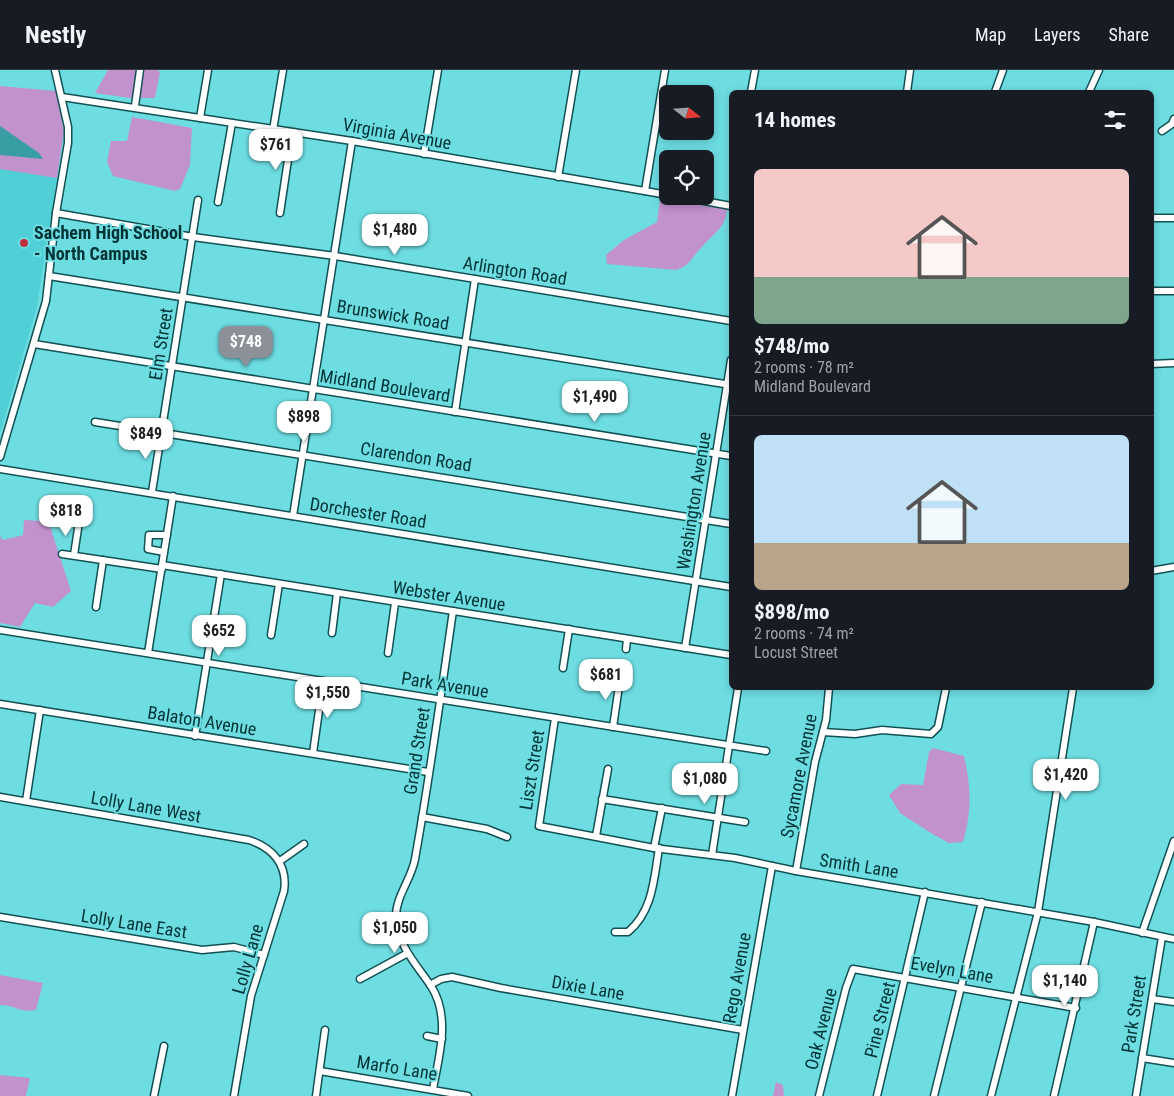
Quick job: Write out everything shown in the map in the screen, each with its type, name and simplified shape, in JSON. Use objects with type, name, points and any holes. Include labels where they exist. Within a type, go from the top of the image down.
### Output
[{"type":"street","points":[[0,457],[46,301],[56,213],[68,143],[68,127],[55,70]]},
{"type":"street","points":[[134,106],[140,70]]},
{"type":"street","points":[[200,118],[208,70]]},
{"type":"street","points":[[273,130],[283,70]]},
{"type":"street","points":[[424,154],[438,70]]},
{"type":"street","points":[[558,177],[576,70]]},
{"type":"street","points":[[645,191],[664,70]]},
{"type":"street","points":[[751,90],[755,70]]},
{"type":"street","points":[[907,90],[910,70]]},
{"type":"street","points":[[996,90],[1003,70]]},
{"type":"street","points":[[1090,90],[1099,70]]},
{"type":"street","name":"Virginia Avenue","points":[[62,97],[134,106],[273,130],[352,141],[659,193]]},
{"type":"street","points":[[1162,131],[1172,124],[1174,119]]},
{"type":"street","points":[[218,202],[232,123]]},
{"type":"street","points":[[280,213],[292,133]]},
{"type":"street","points":[[293,516],[352,141]]},
{"type":"street","name":"Elm Street","points":[[152,492],[198,200]]},
{"type":"street","points":[[714,203],[729,206]]},
{"type":"street","name":"Arlington Road","points":[[56,213],[193,237],[335,256],[729,321]]},
{"type":"street","points":[[1154,218],[1174,218]]},
{"type":"street","name":"Brunswick Road","points":[[49,276],[324,318],[729,384]]},
{"type":"street","points":[[455,412],[475,280]]},
{"type":"street","points":[[1154,292],[1174,291]]},
{"type":"street","name":"Midland Boulevard","points":[[34,344],[729,456]]},
{"type":"street","points":[[1154,364],[1174,363]]},
{"type":"street","name":"Washington Avenue","points":[[685,648],[729,384]]},
{"type":"street","name":"Clarendon Road","points":[[95,422],[729,524]]},
{"type":"street","name":"Dorchester Road","points":[[0,469],[729,586]]},
{"type":"street","points":[[148,653],[173,496]]},
{"type":"street","points":[[74,556],[79,522]]},
{"type":"street","points":[[164,552],[148,549],[147,541],[149,535],[167,536]]},
{"type":"street","name":"Webster Avenue","points":[[62,554],[221,574],[729,655]]},
{"type":"street","points":[[96,607],[103,560]]},
{"type":"street","points":[[1154,570],[1174,567]]},
{"type":"street","points":[[195,736],[221,574]]},
{"type":"street","points":[[271,635],[279,584]]},
{"type":"street","points":[[332,633],[337,593]]},
{"type":"street","points":[[388,653],[395,603]]},
{"type":"street","name":"Grand Street","points":[[422,817],[453,611]]},
{"type":"street","points":[[563,668],[569,629]]},
{"type":"street","name":"Park Avenue","points":[[0,630],[766,751]]},
{"type":"street","points":[[626,649],[627,639]]},
{"type":"street","points":[[613,727],[620,679]]},
{"type":"street","points":[[313,753],[323,682]]},
{"type":"street","points":[[712,855],[738,690]]},
{"type":"street","name":"Sycamore Avenue","points":[[796,871],[801,833],[823,732],[829,690]]},
{"type":"street","points":[[823,732],[855,734],[882,730],[928,735],[936,731],[946,690]]},
{"type":"street","points":[[991,1096],[1038,912],[1073,690]]},
{"type":"street","name":"Balaton Avenue","points":[[0,704],[428,772]]},
{"type":"street","points":[[26,801],[40,710]]},
{"type":"street","name":"Liszt Street","points":[[539,826],[555,718]]},
{"type":"street","points":[[596,836],[608,768]]},
{"type":"street","name":"Lolly Lane West","points":[[0,797],[249,840],[266,846],[280,861]]},
{"type":"street","points":[[602,800],[745,822]]},
{"type":"street","points":[[615,932],[628,932],[644,914],[652,893],[662,808]]},
{"type":"street","points":[[433,1089],[442,1039],[441,1016],[430,986],[406,954],[396,913],[414,866],[422,817],[487,829],[507,837]]},
{"type":"street","name":"Smith Lane","points":[[539,826],[656,848],[712,855],[982,902],[1094,922],[1174,939]]},
{"type":"street","points":[[1142,933],[1174,841]]},
{"type":"street","points":[[280,861],[304,844]]},
{"type":"street","name":"Lolly Lane","points":[[234,1096],[251,996],[284,891],[285,879],[280,861]]},
{"type":"street","name":"Rego Avenue","points":[[732,1096],[772,866]]},
{"type":"street","name":"Pine Street","points":[[877,1096],[925,892]]},
{"type":"street","points":[[934,1096],[982,902]]},
{"type":"street","name":"Lolly Lane East","points":[[0,917],[202,950],[234,948],[264,955]]},
{"type":"street","points":[[1054,1096],[1076,1008],[1094,922]]},
{"type":"street","name":"Park Street","points":[[1136,1096],[1162,937]]},
{"type":"street","points":[[360,979],[406,954]]},
{"type":"street","name":"Evelyn Lane","points":[[853,969],[961,986],[1076,1008]]},
{"type":"street","name":"Oak Avenue","points":[[819,1096],[846,988],[853,969]]},
{"type":"street","name":"Dixie Lane","points":[[430,986],[441,979],[456,977],[501,988],[743,1030]]},
{"type":"street","points":[[1152,999],[1174,1002]]},
{"type":"street","points":[[316,1096],[325,1030]]},
{"type":"street","points":[[427,1036],[442,1039]]},
{"type":"street","points":[[154,1096],[164,1046]]},
{"type":"street","points":[[1142,1058],[1174,1063]]},
{"type":"street","name":"Marfo Lane","points":[[320,1071],[468,1096]]},
{"type":"shaded area","points":[[108,70],[157,70],[160,72],[155,98],[130,98],[95,93]]},
{"type":"shaded area","points":[[0,86],[56,91],[64,132],[57,178],[0,169]]},
{"type":"shaded area","points":[[132,117],[192,128],[190,165],[180,189],[175,191],[113,176],[107,162],[111,141],[127,141]]},
{"type":"shaded area","points":[[0,126],[39,153],[43,159],[0,155]]},
{"type":"shaded area","name":"Sachem High School - North Campus","points":[[0,168],[57,178],[37,307],[0,433]]},
{"type":"shaded area","points":[[659,205],[700,205],[727,209],[722,226],[688,264],[681,268],[676,270],[607,264],[606,255],[624,240],[657,222]]},
{"type":"shaded area","points":[[24,520],[49,523],[71,591],[53,607],[35,603],[20,627],[0,623],[0,536],[3,540],[23,535]]},
{"type":"shaded area","points":[[933,748],[964,756],[968,778],[969,810],[963,842],[949,843],[934,835],[900,813],[889,795],[901,784],[923,785],[929,752]]},
{"type":"shaded area","points":[[0,975],[43,983],[36,1010],[21,1010],[0,1005]]},
{"type":"shaded area","points":[[0,1075],[30,1078],[26,1096],[0,1096]]},
{"type":"shaded area","points":[[776,1082],[783,1085],[784,1096],[773,1096]]},
{"type":"place","name":"Sachem High School - North Campus","points":[[24,243]]}]
